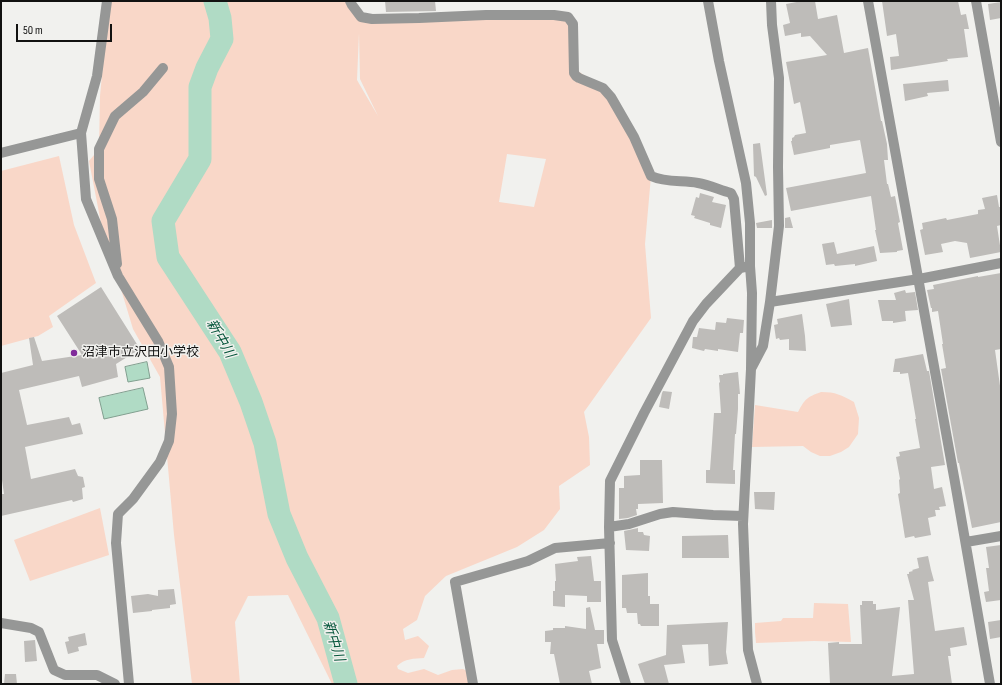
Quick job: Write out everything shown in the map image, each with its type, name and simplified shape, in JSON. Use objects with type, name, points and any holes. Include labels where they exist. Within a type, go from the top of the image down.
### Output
[{"type":"street","points":[[106,1],[97,76],[81,133],[86,199],[118,276],[158,341],[169,367],[172,414],[168,441],[160,462],[133,499],[118,514],[116,543],[129,684]]},
{"type":"street","points":[[350,1],[361,17],[372,19],[486,15],[568,16],[574,24],[574,73],[576,76],[603,88],[611,97],[634,137],[652,176],[657,179],[698,183],[731,193],[734,199],[745,267],[752,293],[751,369],[743,524],[748,650],[757,684]]},
{"type":"street","points":[[626,684],[612,640],[610,481],[693,321],[706,304],[745,267],[750,223],[746,183],[719,61],[708,1]]},
{"type":"street","points":[[751,369],[763,346],[779,226],[779,78],[772,25],[771,1]]},
{"type":"street","points":[[868,1],[966,542],[990,684]]},
{"type":"street","points":[[976,1],[1001,142]]},
{"type":"street","points":[[118,276],[112,219],[99,179],[100,149],[115,116],[142,92],[163,68]]},
{"type":"street","points":[[1,153],[81,133]]},
{"type":"street","points":[[770,302],[919,279],[1001,263]]},
{"type":"street","points":[[610,527],[629,524],[660,514],[673,512],[743,516]]},
{"type":"street","points":[[966,542],[1001,536]]},
{"type":"street","points":[[473,684],[455,582],[528,561],[555,548],[610,543]]},
{"type":"street","points":[[1,623],[31,628],[39,632],[54,670],[67,679],[97,675],[115,684]]},
{"type":"shaded area","points":[[109,1],[346,1],[359,21],[568,17],[578,71],[603,88],[651,176],[645,244],[651,318],[584,412],[589,437],[590,465],[559,486],[560,509],[544,530],[517,547],[446,576],[425,596],[417,620],[403,629],[405,640],[418,636],[429,646],[424,658],[410,659],[400,663],[397,666],[398,669],[408,673],[424,669],[438,675],[452,670],[463,669],[473,674],[471,684],[332,684],[288,595],[248,596],[235,622],[240,684],[192,684],[174,535],[160,377],[133,329],[101,223],[89,161],[99,149],[100,96]],"holes":[[[359,33],[360,79],[378,116],[357,80]],[[507,154],[546,159],[534,207],[499,202]]]},
{"type":"shaded area","points":[[59,156],[74,225],[96,283],[49,316],[53,327],[38,336],[1,346],[1,171]]},
{"type":"shaded area","points":[[147,362],[150,378],[128,382],[125,367]]},
{"type":"shaded area","points":[[143,388],[148,409],[104,419],[99,398]]},
{"type":"shaded area","points":[[821,392],[838,394],[854,402],[859,418],[858,434],[849,447],[830,456],[820,456],[803,446],[752,447],[755,405],[798,412],[807,399],[812,395]]},
{"type":"shaded area","points":[[100,508],[109,555],[30,581],[14,540]]},
{"type":"shaded area","points":[[814,603],[848,604],[851,642],[814,641],[756,643],[755,623],[781,621],[783,618],[813,618]]},
{"type":"building","points":[[385,1],[435,1],[436,11],[386,12]]},
{"type":"building","points":[[802,1],[815,1],[818,19],[837,15],[844,53],[868,48],[881,121],[887,144],[888,160],[884,160],[887,184],[891,197],[895,196],[903,250],[897,252],[880,253],[875,230],[871,196],[791,211],[786,188],[866,173],[860,140],[830,145],[830,148],[794,155],[791,141],[792,138],[795,135],[806,133],[800,102],[794,104],[786,62],[827,55],[810,36],[801,37],[801,33],[785,36],[783,25],[790,23],[786,4]]},
{"type":"building","points":[[882,1],[958,1],[961,15],[966,14],[969,29],[964,29],[968,57],[947,59],[948,61],[891,70],[890,57],[899,56],[896,34],[887,36]]},
{"type":"building","points":[[1001,2],[1001,18],[990,20],[988,4]]},
{"type":"building","points":[[948,80],[949,91],[927,93],[928,96],[905,101],[903,84]]},
{"type":"building","points":[[760,143],[767,195],[765,196],[756,177],[754,176],[753,144]]},
{"type":"building","points":[[700,193],[714,197],[712,202],[726,205],[721,228],[710,225],[710,223],[694,218],[695,216],[691,215],[696,197],[699,198]]},
{"type":"building","points":[[997,195],[999,207],[1001,207],[1001,225],[997,226],[1001,252],[970,258],[967,243],[955,241],[941,244],[943,252],[925,255],[920,230],[923,229],[922,223],[978,214],[978,210],[985,209],[982,198]]},
{"type":"building","points":[[790,217],[793,228],[785,228],[785,218]]},
{"type":"building","points":[[772,220],[772,228],[757,228],[756,223]]},
{"type":"building","points":[[834,242],[837,254],[874,246],[877,261],[855,266],[855,264],[835,266],[834,264],[826,265],[822,244]]},
{"type":"building","points":[[1001,273],[1001,349],[995,350],[1001,393],[1001,522],[972,528],[958,463],[941,369],[946,368],[938,311],[932,312],[927,290],[934,289],[933,285]]},
{"type":"building","points":[[101,287],[140,349],[116,364],[118,377],[82,387],[79,376],[19,390],[27,425],[69,417],[72,425],[80,423],[83,434],[25,447],[31,479],[75,469],[78,476],[83,477],[85,487],[82,488],[83,499],[73,502],[72,500],[1,516],[1,494],[4,494],[1,473],[1,373],[33,365],[29,338],[34,337],[42,361],[82,355],[57,316]]},
{"type":"building","points":[[905,290],[906,293],[915,292],[918,310],[905,311],[906,321],[893,323],[893,321],[882,321],[878,300],[896,300],[894,293]]},
{"type":"building","points":[[849,299],[852,325],[831,327],[826,304]]},
{"type":"building","points":[[802,314],[806,351],[789,350],[789,339],[776,339],[774,325],[778,324],[777,319]]},
{"type":"building","points":[[727,318],[744,320],[743,333],[740,333],[738,352],[718,349],[718,351],[705,349],[704,351],[692,348],[693,337],[697,337],[699,328],[715,330],[716,322],[726,323]]},
{"type":"building","points":[[923,354],[927,371],[929,371],[945,465],[931,467],[934,489],[942,487],[946,506],[939,507],[940,510],[935,510],[936,516],[928,518],[931,535],[905,538],[898,494],[900,493],[900,479],[896,457],[900,456],[899,452],[920,448],[908,373],[900,374],[900,372],[893,372],[895,359]]},
{"type":"building","points":[[738,372],[740,394],[738,394],[733,470],[735,470],[735,484],[706,483],[706,470],[710,470],[714,413],[721,413],[719,375]]},
{"type":"building","points":[[663,391],[672,392],[669,409],[659,407]]},
{"type":"building","points":[[640,460],[662,460],[663,503],[638,504],[638,509],[636,509],[637,515],[619,519],[619,488],[624,488],[624,476],[640,475]]},
{"type":"building","points":[[754,492],[775,492],[774,510],[755,509]]},
{"type":"building","points":[[638,528],[638,532],[643,532],[644,535],[650,536],[649,551],[626,550],[624,531]]},
{"type":"building","points":[[728,535],[729,558],[682,558],[682,536]]},
{"type":"building","points":[[1001,545],[1001,600],[986,602],[984,592],[989,591],[986,568],[989,568],[986,547]]},
{"type":"building","points":[[591,556],[594,581],[601,581],[601,602],[587,602],[587,596],[565,595],[565,607],[553,606],[553,591],[555,591],[556,581],[555,564],[578,561],[577,557]]},
{"type":"building","points":[[928,556],[934,581],[928,582],[935,631],[964,627],[967,645],[950,648],[951,656],[948,656],[952,684],[830,684],[828,643],[839,642],[839,644],[862,644],[860,605],[862,605],[862,601],[873,601],[873,604],[876,604],[876,610],[900,607],[892,676],[914,674],[908,600],[914,600],[907,574],[913,571],[912,570],[919,568],[917,558]]},
{"type":"building","points":[[648,573],[648,596],[650,596],[650,604],[659,604],[659,626],[641,626],[638,624],[637,613],[627,613],[626,608],[622,608],[622,575]]},
{"type":"building","points":[[174,589],[176,604],[170,605],[170,608],[133,613],[131,596],[148,594],[158,596],[158,590]]},
{"type":"building","points":[[590,607],[595,630],[604,630],[604,644],[597,644],[601,668],[589,671],[592,684],[560,684],[554,654],[550,654],[551,642],[545,642],[545,631],[553,630],[553,628],[565,628],[565,626],[586,629],[586,608]]},
{"type":"building","points":[[1001,620],[1001,637],[990,639],[988,622]]},
{"type":"building","points":[[728,622],[726,652],[728,664],[709,666],[708,644],[682,645],[685,663],[664,665],[669,684],[645,684],[638,664],[666,655],[667,625]]},
{"type":"building","points":[[85,633],[87,645],[78,647],[79,651],[68,654],[65,642],[69,641],[68,637]]},
{"type":"building","points":[[35,640],[37,661],[25,662],[24,641]]},
{"type":"building","points":[[5,674],[16,674],[17,684],[4,684]]},
{"type":"waterway","name":"新中川","points":[[215,1],[220,18],[222,39],[207,68],[200,87],[200,159],[163,221],[168,257],[230,352],[251,402],[265,443],[279,514],[297,558],[328,618],[346,684]]},
{"type":"place","name":"沼津市立沢田小学校","points":[[74,353]]}]
